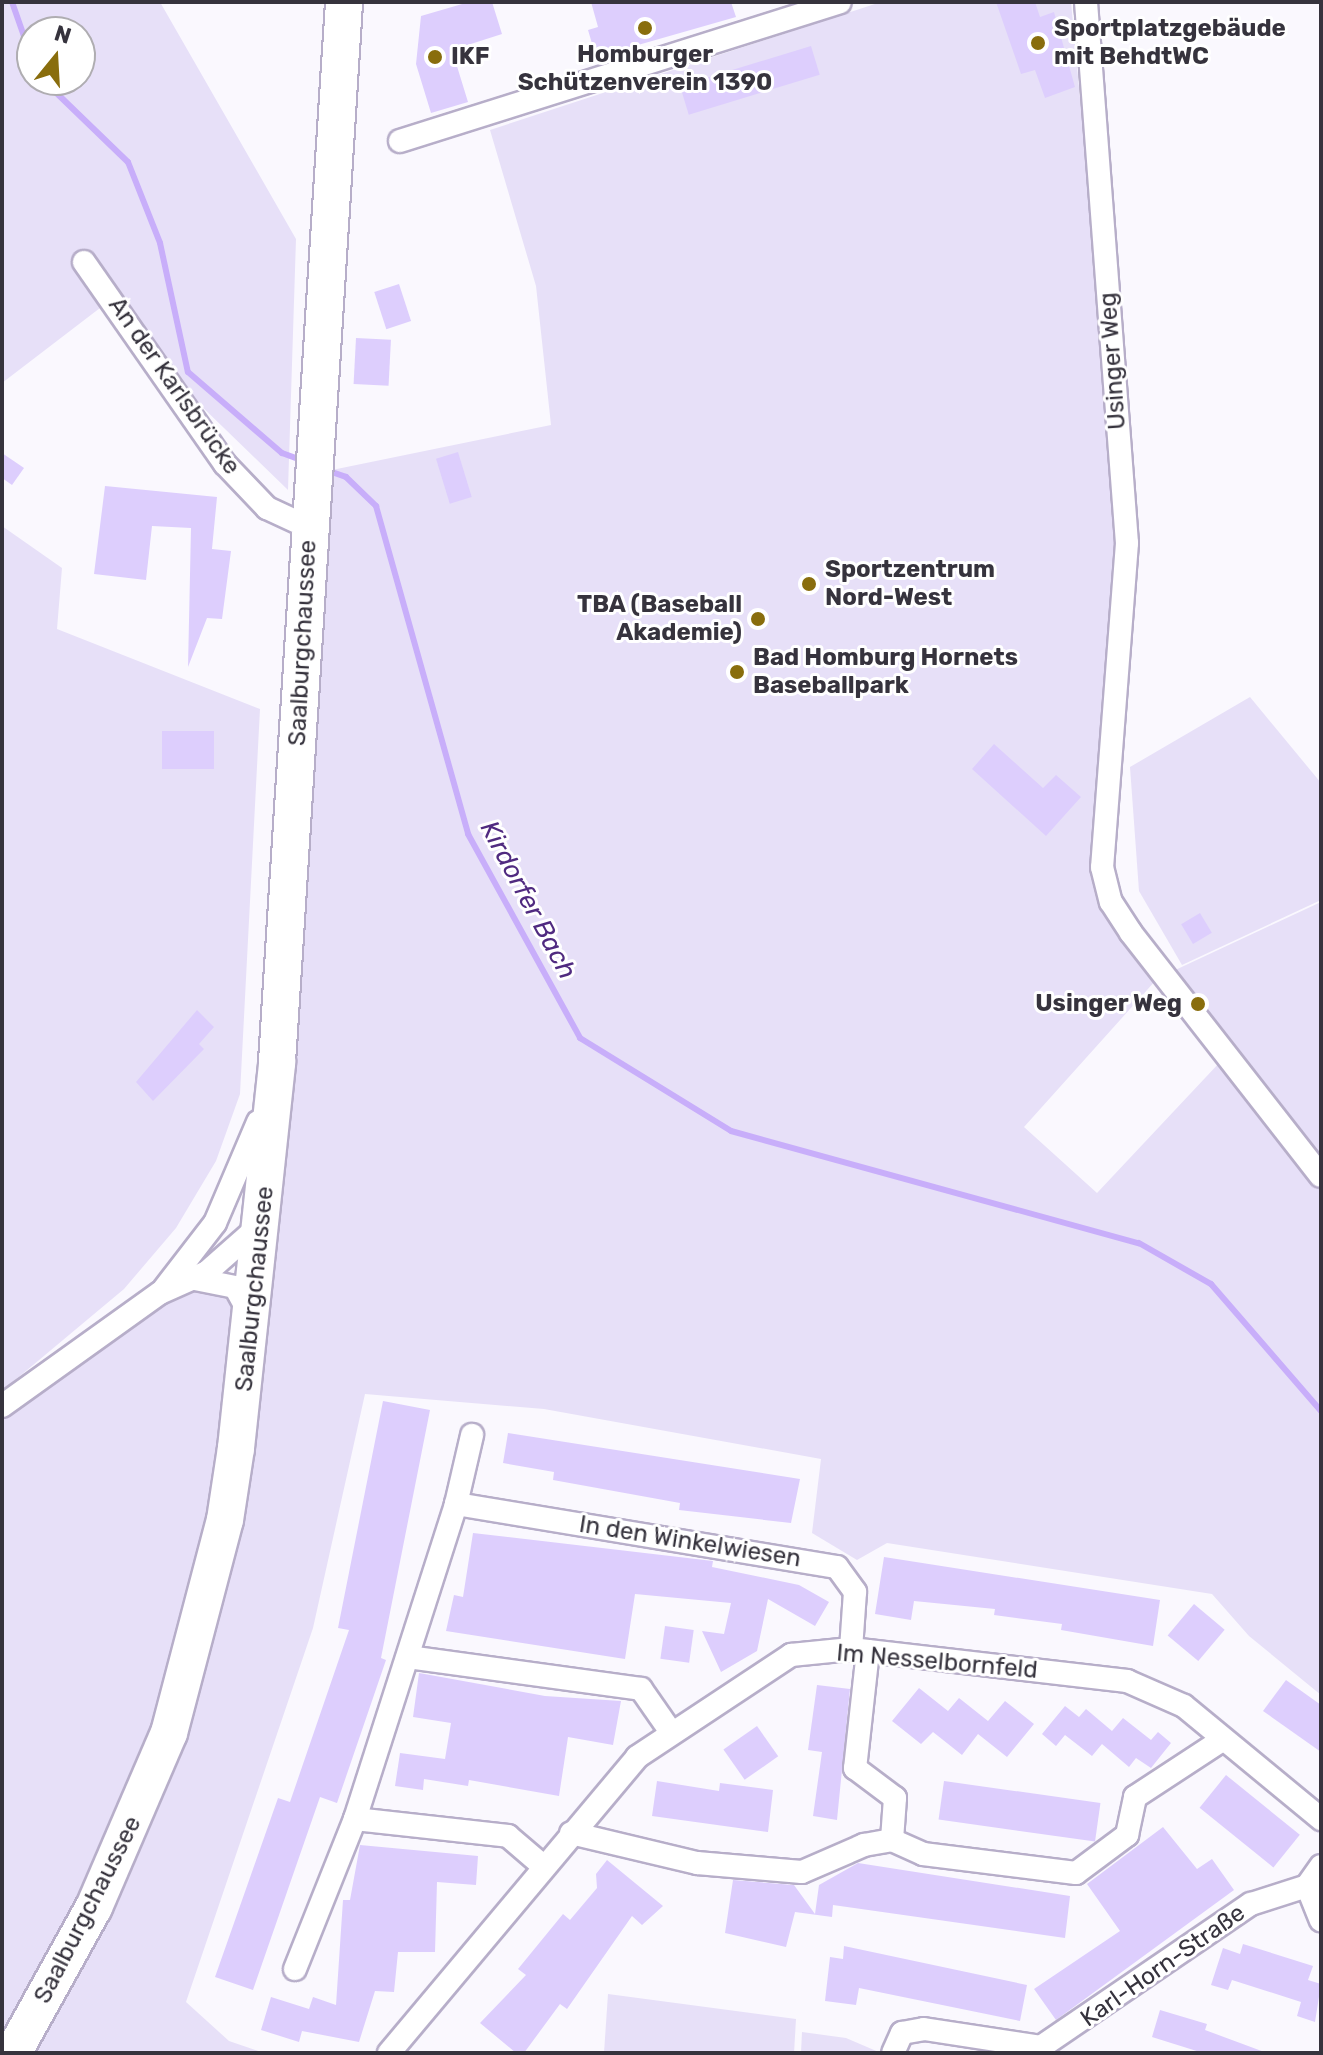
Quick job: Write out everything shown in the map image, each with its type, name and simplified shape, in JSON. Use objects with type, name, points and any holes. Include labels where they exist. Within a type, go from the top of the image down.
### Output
[{"type":"main road","name":"Saalburgchaussee","points":[[13,2053],[94,1907],[169,1733],[225,1520],[253,1336],[277,1062],[311,482],[333,206],[344,2]]},
{"type":"street","points":[[400,141],[840,2]]},
{"type":"street","name":"Usinger Weg","points":[[1086,2],[1127,543],[1102,867],[1111,902],[1131,933],[1321,1176]]},
{"type":"street","name":"An der Karlsbrücke","points":[[84,262],[225,464],[267,508],[310,528]]},
{"type":"street","points":[[160,1293],[215,1223],[247,1160],[277,1062]]},
{"type":"street","points":[[2,1406],[160,1293],[193,1279],[246,1244],[264,1207]]},
{"type":"street","points":[[193,1279],[235,1287],[246,1299],[253,1336]]},
{"type":"street","points":[[295,1969],[355,1819],[456,1504],[472,1435]]},
{"type":"street","name":"In den Winkelwiesen","points":[[456,1504],[837,1567],[855,1592],[859,1650],[855,1768],[895,1798],[892,1840]]},
{"type":"street","name":"Im Nesselbornfeld","points":[[389,2053],[637,1757],[791,1655],[859,1650],[1127,1681],[1184,1706],[1321,1819]]},
{"type":"street","points":[[408,1657],[641,1689],[671,1732]]},
{"type":"street","points":[[571,1833],[697,1863],[802,1872],[864,1845],[892,1840],[923,1854],[1076,1873],[1127,1835],[1135,1797],[1222,1740]]},
{"type":"street","points":[[355,1819],[508,1836],[543,1866]]},
{"type":"street","points":[[1321,1866],[1307,1886],[1321,1920]]},
{"type":"street","name":"Karl-Horn-Straße","points":[[893,2053],[902,2033],[924,2029],[1041,2047],[1251,1904],[1307,1886]]},
{"type":"shaded area","points":[[2,2],[160,2],[296,239],[288,490],[100,308],[2,383]]},
{"type":"shaded area","points":[[881,2],[1071,2],[1105,364],[1117,590],[1097,858],[1099,907],[1156,979],[1321,902],[1321,1695],[1249,1636],[1212,1594],[887,1543],[857,1560],[812,1533],[821,1459],[544,1409],[365,1394],[313,1628],[186,2002],[229,2041],[264,2053],[28,2053],[112,1902],[267,1327],[291,1107],[327,471],[551,425],[536,286],[490,130]],"holes":[[[1156,980],[1221,1061],[1097,1193],[1024,1127]]]},
{"type":"shaded area","points":[[2,526],[62,568],[57,629],[260,709],[240,1094],[216,1161],[176,1228],[124,1289],[2,1391]]},
{"type":"shaded area","points":[[1250,697],[1321,783],[1321,900],[1182,965],[1139,891],[1130,767]]},
{"type":"shaded area","points":[[196,1291],[218,1292],[233,1306],[224,1449],[157,1725],[84,1895],[2,2041],[2,1417],[169,1300]]},
{"type":"shaded area","points":[[608,1994],[796,2019],[794,2053],[604,2053]]},
{"type":"shaded area","points":[[802,2032],[846,2038],[881,2053],[801,2053]]},
{"type":"building","name":"IKF","points":[[469,2],[492,2],[502,34],[452,50],[468,102],[431,113],[416,64],[421,16]]},
{"type":"building","name":"Homburger Schützenverein 1390","points":[[591,2],[731,2],[736,17],[596,57],[588,30],[598,27]]},
{"type":"building","name":"Sportplatzgebäude mit BehdtWC","points":[[996,2],[1035,2],[1040,17],[1054,12],[1075,87],[1045,98],[1035,70],[1021,74]]},
{"type":"building","points":[[811,46],[820,75],[689,115],[680,86]]},
{"type":"building","points":[[399,284],[411,321],[386,329],[374,292]]},
{"type":"building","points":[[356,338],[391,340],[389,386],[354,384]]},
{"type":"building","points":[[458,452],[472,497],[450,504],[436,459]]},
{"type":"building","points":[[2,453],[24,468],[12,485],[2,478]]},
{"type":"building","points":[[105,486],[217,497],[212,549],[231,551],[222,619],[207,618],[188,667],[191,528],[152,526],[146,580],[94,574]]},
{"type":"building","points":[[162,731],[214,731],[214,769],[162,769]]},
{"type":"building","points":[[994,744],[1043,788],[1056,775],[1081,797],[1046,836],[972,769]]},
{"type":"building","points":[[1200,913],[1212,933],[1193,944],[1181,924]]},
{"type":"building","points":[[197,1010],[214,1027],[199,1044],[204,1049],[153,1101],[136,1082]]},
{"type":"building","points":[[383,1401],[430,1410],[381,1658],[386,1660],[337,1803],[320,1797],[253,1990],[215,1977],[278,1798],[290,1802],[349,1630],[338,1628]]},
{"type":"building","points":[[508,1433],[800,1479],[791,1523],[679,1510],[680,1503],[553,1480],[554,1472],[503,1463]]},
{"type":"building","points":[[473,1533],[713,1561],[712,1567],[799,1585],[829,1602],[815,1626],[768,1599],[757,1651],[721,1672],[702,1631],[724,1634],[731,1603],[635,1594],[625,1659],[446,1631],[454,1595],[463,1597]]},
{"type":"building","points":[[884,1557],[1160,1600],[1153,1646],[1061,1630],[1062,1624],[994,1615],[995,1609],[914,1601],[911,1620],[875,1614]]},
{"type":"building","points":[[1194,1604],[1225,1630],[1198,1661],[1168,1635]]},
{"type":"building","points":[[665,1626],[694,1630],[689,1663],[660,1659]]},
{"type":"building","points":[[419,1673],[545,1696],[621,1701],[613,1745],[568,1737],[559,1796],[469,1780],[468,1786],[424,1779],[423,1790],[395,1786],[400,1753],[445,1759],[451,1723],[413,1717]]},
{"type":"building","points":[[1286,1680],[1321,1705],[1321,1752],[1263,1711]]},
{"type":"building","points":[[817,1685],[850,1689],[837,1820],[813,1816],[822,1752],[808,1750]]},
{"type":"building","points":[[919,1688],[948,1711],[959,1698],[988,1721],[1005,1701],[1034,1724],[1007,1757],[978,1734],[962,1755],[933,1732],[921,1744],[892,1721]]},
{"type":"building","points":[[1065,1706],[1079,1717],[1086,1709],[1112,1731],[1123,1718],[1151,1740],[1158,1732],[1171,1743],[1151,1768],[1136,1758],[1129,1767],[1102,1744],[1092,1756],[1065,1735],[1056,1746],[1042,1734]]},
{"type":"building","points":[[757,1726],[778,1756],[745,1780],[723,1750]]},
{"type":"building","points":[[1226,1775],[1300,1835],[1273,1867],[1200,1808]]},
{"type":"building","points":[[657,1781],[719,1791],[720,1783],[773,1790],[768,1832],[652,1816]]},
{"type":"building","points":[[944,1781],[1100,1803],[1095,1842],[939,1820]]},
{"type":"building","points":[[1163,1827],[1197,1869],[1212,1859],[1234,1890],[1056,2020],[1034,1989],[1120,1931],[1087,1884]]},
{"type":"building","points":[[360,1845],[478,1856],[476,1885],[437,1882],[435,1952],[398,1952],[394,1992],[375,1991],[359,2042],[302,2031],[299,2042],[261,2030],[271,1997],[309,2009],[313,1997],[336,2005],[343,1900],[350,1900]]},
{"type":"building","points":[[607,1860],[663,1906],[642,1925],[632,1916],[567,2009],[560,2004],[524,2053],[516,2053],[480,2023],[526,1975],[518,1969],[563,1914],[570,1920],[597,1888],[596,1874]]},
{"type":"building","points":[[858,1863],[1070,1896],[1065,1938],[833,1905],[832,1917],[795,1912],[786,1947],[725,1933],[733,1880],[794,1885],[815,1914],[819,1885]]},
{"type":"building","points":[[1243,1944],[1313,1966],[1308,1980],[1321,1984],[1315,2022],[1297,2016],[1301,2002],[1232,1980],[1228,1990],[1211,1985],[1223,1948],[1240,1954]]},
{"type":"building","points":[[844,1946],[1027,1985],[1020,2021],[859,1988],[856,2005],[825,2001],[830,1957],[843,1959]]},
{"type":"building","points":[[1160,2010],[1207,2024],[1205,2030],[1267,2053],[1203,2053],[1152,2037]]},
{"type":"waterway","name":"Kirdorfer Bach","points":[[12,2],[17,16]]},
{"type":"waterway","name":"Kirdorfer Bach","points":[[60,96],[128,162],[160,243],[188,372],[282,453],[304,461]]},
{"type":"waterway","name":"Kirdorfer Bach","points":[[326,470],[346,477],[376,506],[468,834],[580,1038],[731,1131],[1139,1243],[1211,1284],[1321,1411]]},
{"type":"place","name":"Homburger Schützenverein 1390","points":[[645,28]]},
{"type":"place","name":"Sportplatzgebäude mit BehdtWC","points":[[1038,43]]},
{"type":"place","name":"IKF","points":[[435,57]]},
{"type":"place","name":"Sportzentrum Nord-West","points":[[809,584]]},
{"type":"place","name":"TBA (Baseball Akademie)","points":[[758,619]]},
{"type":"place","name":"Bad Homburg Hornets Baseballpark","points":[[737,672]]},
{"type":"place","name":"Usinger Weg","points":[[1198,1004]]}]
